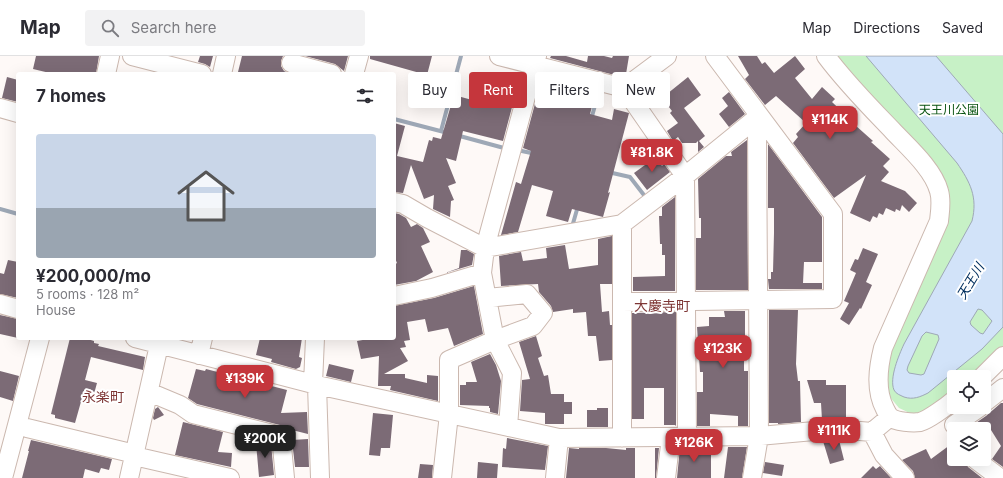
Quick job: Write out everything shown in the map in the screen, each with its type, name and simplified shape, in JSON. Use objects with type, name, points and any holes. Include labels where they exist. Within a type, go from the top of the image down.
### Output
[{"type":"street","points":[[106,72],[110,56]]},
{"type":"street","points":[[118,72],[122,56]]},
{"type":"street","points":[[132,56],[194,72]]},
{"type":"street","points":[[222,72],[226,56]]},
{"type":"street","points":[[355,72],[359,56]]},
{"type":"street","points":[[499,56],[536,61],[612,84]]},
{"type":"street","points":[[646,72],[667,56]]},
{"type":"street","points":[[622,302],[833,299],[833,214],[715,56]]},
{"type":"street","points":[[826,56],[840,75],[918,158],[933,177],[939,191],[941,204],[939,221],[883,348],[880,360],[878,388],[880,400],[890,417],[901,421],[921,422],[947,405]]},
{"type":"street","points":[[508,426],[512,372],[495,340],[482,273],[485,248],[536,61]]},
{"type":"street","points":[[291,63],[325,72]]},
{"type":"street","points":[[0,108],[16,112]]},
{"type":"street","points":[[638,108],[685,176],[686,301],[679,437],[666,478]]},
{"type":"street","points":[[396,202],[403,204],[485,248],[622,224],[685,176],[759,116]]},
{"type":"street","points":[[752,478],[759,436],[757,130],[759,116]]},
{"type":"street","points":[[622,224],[622,438]]},
{"type":"street","points":[[396,296],[432,288],[482,273]]},
{"type":"street","points":[[442,478],[449,414],[449,360],[495,340],[533,326],[543,314],[528,294],[487,298]]},
{"type":"street","points":[[0,304],[16,308]]},
{"type":"street","points":[[3,478],[6,442],[39,340]]},
{"type":"street","points":[[14,478],[50,340]]},
{"type":"street","points":[[315,340],[315,384],[320,478]]},
{"type":"street","points":[[129,478],[148,392],[148,341],[201,346],[315,384],[560,438],[759,436],[836,429],[872,432],[890,417]]},
{"type":"street","points":[[989,370],[1003,356]]},
{"type":"street","points":[[991,398],[1003,388]]},
{"type":"street","points":[[148,392],[180,405],[193,414],[281,436],[286,478]]},
{"type":"street","points":[[961,422],[971,414]]},
{"type":"street","points":[[28,428],[134,455],[195,474],[230,478]]},
{"type":"street","points":[[872,432],[884,455],[905,478]]},
{"type":"street","points":[[555,478],[560,438]]},
{"type":"street","points":[[984,466],[1000,478]]},
{"type":"green space","name":"天王川公園","points":[[832,56],[1003,56],[1003,348],[979,370],[947,370],[947,396],[916,416],[899,408],[885,391],[884,366],[946,206]]},
{"type":"water","name":"天王川","points":[[866,56],[936,56],[1003,134],[1003,327],[982,349],[956,370],[947,370],[947,378],[928,393],[916,398],[907,398],[898,394],[894,390],[893,379],[897,360],[904,344],[972,221],[974,204],[972,190],[957,163]],"holes":[[[978,309],[982,310],[992,321],[983,334],[971,325],[970,322]],[[926,332],[938,335],[939,339],[924,374],[909,373],[907,370],[908,366],[922,336]]]},
{"type":"building","points":[[36,56],[99,56],[96,72],[46,72],[33,69]]},
{"type":"building","points":[[200,56],[213,56],[210,67],[198,62]]},
{"type":"building","points":[[242,56],[283,56],[281,66],[286,72],[238,72]]},
{"type":"building","points":[[305,56],[348,56],[344,71],[335,64]]},
{"type":"building","points":[[370,56],[432,56],[428,72],[416,72],[370,59]]},
{"type":"building","points":[[551,56],[566,56],[587,62],[588,56],[604,56],[612,58],[613,56],[629,56],[626,72],[612,72],[612,74],[550,58]]},
{"type":"building","points":[[738,56],[757,56],[762,64],[765,62],[774,73],[795,56],[805,69],[795,78],[812,99],[822,87],[835,99],[832,102],[890,159],[883,166],[889,172],[881,181],[905,191],[917,203],[909,212],[902,205],[900,211],[896,209],[895,212],[886,208],[883,215],[879,213],[877,218],[873,216],[870,222],[850,213],[866,175],[834,198],[793,143],[798,137],[796,134],[806,123],[776,96],[765,105],[745,79],[749,75]]},
{"type":"building","points":[[7,77],[16,79],[16,102],[2,98]]},
{"type":"building","points":[[688,77],[701,95],[684,108],[705,136],[699,141],[704,147],[698,152],[698,141],[696,143],[682,143],[678,137],[673,141],[667,131],[678,123],[670,113],[672,111],[670,108],[670,92]]},
{"type":"building","points":[[729,92],[745,114],[729,127],[719,114],[728,106],[722,98]]},
{"type":"building","points":[[461,97],[469,99],[469,108],[512,108],[503,141],[463,131],[456,161],[446,158],[456,183],[448,186],[454,200],[451,201],[450,217],[433,209],[434,195],[424,199],[411,165],[403,193],[396,192],[396,124],[405,126],[397,156],[423,162],[429,140],[432,141],[433,137],[441,139],[450,108],[461,108]]},
{"type":"building","points":[[535,104],[535,108],[592,108],[590,114],[612,120],[614,109],[629,113],[603,217],[572,209],[568,222],[546,216],[553,191],[532,185],[518,232],[501,235],[516,182],[521,184],[531,151],[523,148]]},
{"type":"building","points":[[747,140],[748,290],[696,290],[696,238],[701,238],[698,179],[726,156],[732,156],[731,152]]},
{"type":"building","points":[[768,144],[822,217],[822,262],[804,262],[803,283],[822,283],[822,289],[769,289],[768,279],[771,279],[771,272],[773,272],[774,208],[768,208]]},
{"type":"building","points":[[654,155],[662,166],[664,164],[670,172],[647,190],[634,173],[645,165],[643,163]]},
{"type":"building","points":[[675,197],[675,291],[633,291],[633,277],[665,276],[665,255],[662,255],[662,244],[660,244],[659,216],[662,216],[662,207]]},
{"type":"building","points":[[396,213],[406,218],[411,227],[417,224],[423,228],[430,242],[421,246],[433,272],[416,281],[396,285]]},
{"type":"building","points":[[612,236],[612,284],[600,284],[602,312],[609,311],[610,325],[612,325],[612,360],[599,361],[596,336],[588,336],[586,312],[573,313],[573,309],[553,312],[551,306],[539,292],[538,284],[501,286],[499,256],[521,252],[523,261],[547,258],[546,248],[565,245],[569,269],[598,265],[598,239]]},
{"type":"building","points":[[863,248],[878,254],[866,282],[872,285],[861,309],[860,308],[849,325],[840,319],[849,303],[844,301],[856,273],[850,270],[855,259],[858,260]]},
{"type":"building","points":[[461,250],[467,250],[474,254],[472,265],[445,273],[459,268]]},
{"type":"building","points":[[8,260],[16,262],[16,298],[0,294],[0,273],[4,274]]},
{"type":"building","points":[[474,286],[483,334],[454,346],[448,328],[428,332],[425,319],[407,322],[410,340],[404,341],[406,347],[400,348],[408,361],[384,374],[405,374],[405,378],[427,383],[427,375],[438,376],[438,401],[390,390],[391,386],[378,386],[379,356],[361,359],[357,341],[396,340],[396,306],[434,298]]},
{"type":"building","points":[[769,310],[798,310],[796,364],[798,381],[800,381],[801,422],[778,424],[769,423]]},
{"type":"building","points":[[724,311],[745,311],[745,337],[748,337],[748,351],[744,351],[744,371],[748,371],[748,426],[738,426],[738,416],[710,414],[710,426],[697,426],[697,392],[703,392],[703,372],[700,372],[697,327],[709,326],[709,317],[725,317]]},
{"type":"building","points":[[676,312],[676,426],[664,425],[664,388],[644,388],[644,419],[632,419],[632,313]]},
{"type":"building","points":[[0,315],[16,319],[16,338],[0,334]]},
{"type":"building","points":[[536,336],[542,356],[538,358],[544,376],[548,375],[551,394],[564,394],[564,402],[572,402],[572,414],[564,414],[564,424],[545,424],[545,413],[520,411],[522,380],[530,379],[519,342]]},
{"type":"building","points":[[70,340],[91,340],[94,341],[94,343],[99,344],[98,346],[145,357],[143,370],[91,357],[85,380],[97,383],[94,394],[84,391],[75,423],[55,418],[55,415],[51,414]]},
{"type":"building","points":[[260,340],[302,340],[299,357],[302,358],[300,367],[296,369],[271,362],[272,359],[256,355]]},
{"type":"building","points":[[490,354],[496,365],[501,381],[498,414],[490,412],[489,406],[460,405],[460,385],[466,385],[466,382],[477,382],[471,362]]},
{"type":"building","points":[[329,364],[354,370],[351,382],[326,376]]},
{"type":"building","points":[[196,369],[205,371],[206,369],[237,377],[237,379],[255,384],[256,382],[287,390],[281,413],[307,412],[308,434],[288,429],[284,426],[197,404],[188,398]]},
{"type":"building","points":[[0,371],[19,376],[13,401],[0,397]]},
{"type":"building","points":[[807,380],[826,380],[826,385],[846,385],[846,419],[822,420],[821,403],[814,403]]},
{"type":"building","points":[[1003,403],[1003,467],[992,459],[1001,446],[991,430],[991,422],[977,422],[988,414],[991,414],[991,412]]},
{"type":"building","points":[[158,407],[164,415],[154,420],[155,409]]},
{"type":"building","points":[[597,408],[608,408],[608,427],[587,427],[587,410],[597,410]]},
{"type":"building","points":[[373,413],[393,415],[390,448],[381,448],[380,456],[369,455]]},
{"type":"building","points":[[183,422],[223,432],[218,452],[232,453],[231,467],[175,455]]},
{"type":"building","points":[[507,438],[548,446],[545,470],[502,467],[503,448],[506,449]]},
{"type":"building","points":[[308,439],[309,467],[295,467],[292,440]]},
{"type":"building","points":[[31,440],[112,459],[109,470],[101,468],[99,473],[85,469],[83,478],[22,478]]},
{"type":"building","points":[[839,440],[844,460],[830,464],[823,441]]},
{"type":"building","points":[[263,442],[271,444],[274,475],[259,477],[256,443]]},
{"type":"building","points":[[680,447],[711,449],[711,478],[677,478]]},
{"type":"building","points":[[728,447],[747,447],[742,478],[724,478]]},
{"type":"building","points":[[947,447],[947,466],[968,466],[982,478],[915,478],[913,471],[902,460],[926,449],[931,459]]},
{"type":"building","points":[[569,448],[606,448],[626,450],[626,448],[635,448],[635,478],[566,478]]},
{"type":"building","points":[[655,448],[659,448],[656,478],[655,478]]},
{"type":"building","points":[[478,462],[498,464],[497,478],[477,478]]},
{"type":"building","points":[[765,462],[784,465],[782,476],[763,473]]},
{"type":"building","points":[[420,464],[433,465],[432,478],[418,478]]},
{"type":"building","points":[[873,466],[876,469],[880,466],[891,478],[861,478]]},
{"type":"waterway","points":[[441,131],[461,56]]},
{"type":"waterway","points":[[591,120],[594,108]]},
{"type":"waterway","points":[[396,120],[448,133]]},
{"type":"waterway","points":[[456,135],[504,148]]},
{"type":"waterway","points":[[517,150],[536,154]]},
{"type":"waterway","points":[[608,172],[630,177],[647,199]]},
{"type":"waterway","points":[[572,227],[578,206]]},
{"type":"waterway","points":[[0,209],[16,213]]},
{"type":"district","name":"大慶寺町","points":[[662,305]]},
{"type":"district","name":"永楽町","points":[[103,396]]}]
